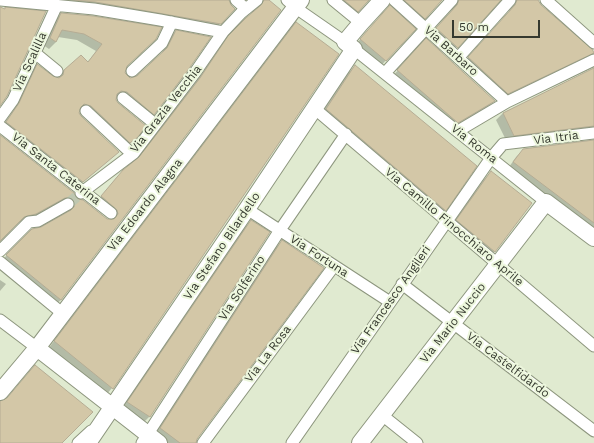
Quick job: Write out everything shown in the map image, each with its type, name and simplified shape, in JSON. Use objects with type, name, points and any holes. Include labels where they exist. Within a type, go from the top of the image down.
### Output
[{"type":"main road","name":"Via Stefano Bilardello","points":[[88,443],[314,108],[350,46],[361,23],[382,0]]},
{"type":"main road","name":"Via Edoardo Alagna","points":[[0,392],[36,348],[293,6]]},
{"type":"main road","name":"Via Roma","points":[[546,202],[594,238]]},
{"type":"main road","name":"Via Mario Nuccio","points":[[360,443],[546,202]]},
{"type":"main road","points":[[36,348],[109,411],[149,440]]},
{"type":"street","points":[[0,0],[94,9],[222,32]]},
{"type":"street","points":[[0,11],[4,0]]},
{"type":"street","points":[[236,0],[246,9]]},
{"type":"street","name":"Via Grazia Vecchia","points":[[82,193],[132,154],[194,74],[222,32],[257,0]]},
{"type":"street","points":[[333,0],[361,23]]},
{"type":"street","name":"Via Barbaro","points":[[394,0],[507,102]]},
{"type":"street","points":[[388,70],[452,0]]},
{"type":"street","points":[[458,58],[510,0]]},
{"type":"street","points":[[546,0],[594,43]]},
{"type":"street","name":"Via Scalilla","points":[[0,118],[13,100],[57,5]]},
{"type":"street","name":"Via Roma","points":[[293,6],[350,46],[388,70],[458,131],[546,202]]},
{"type":"street","points":[[132,71],[162,43],[172,22]]},
{"type":"street","points":[[35,53],[57,70]]},
{"type":"street","points":[[458,131],[507,102],[594,60]]},
{"type":"street","points":[[123,98],[155,124]]},
{"type":"street","name":"Via Camillo Finocchiaro Aprile","points":[[314,108],[594,346]]},
{"type":"street","points":[[86,111],[132,154]]},
{"type":"street","name":"Via Santa Caterina","points":[[0,126],[82,193],[90,196],[111,213]]},
{"type":"street","name":"Via Itria","points":[[491,158],[503,144],[594,133]]},
{"type":"street","name":"Via Solferino","points":[[149,440],[280,230],[346,134]]},
{"type":"street","name":"Via Francesco Angileri","points":[[292,443],[491,158]]},
{"type":"street","points":[[0,251],[29,222],[38,221],[68,204]]},
{"type":"street","name":"Via Fortuna","points":[[247,209],[390,302]]},
{"type":"street","points":[[0,262],[62,313]]},
{"type":"street","name":"Via La Rosa","points":[[203,443],[334,266]]},
{"type":"street","name":"Via Castelfidardo","points":[[402,284],[594,431]]},
{"type":"street","points":[[0,320],[36,348]]},
{"type":"street","points":[[78,443],[109,411]]},
{"type":"street","points":[[382,415],[417,443]]},
{"type":"building","points":[[73,0],[229,0],[235,9],[221,24],[95,2]]},
{"type":"building","points":[[264,0],[269,0],[281,10],[61,300],[6,255],[32,229],[41,227],[71,210],[75,204],[71,198],[65,198],[36,214],[24,217],[0,241],[0,135],[74,193],[75,197],[83,200],[107,219],[114,219],[118,214],[117,210],[101,196],[123,170],[139,157],[200,78],[228,36],[261,5]]},
{"type":"building","points":[[344,0],[369,0],[358,12]]},
{"type":"building","points":[[404,0],[442,0],[425,19]]},
{"type":"building","points":[[459,0],[501,0],[458,48],[436,28],[457,5]]},
{"type":"building","points":[[517,0],[538,0],[541,5],[592,49],[594,53],[508,94],[468,57],[515,5]]},
{"type":"building","points":[[390,5],[416,29],[386,61],[360,39]]},
{"type":"building","points":[[0,7],[5,9],[5,7],[46,11],[7,96],[0,106]]},
{"type":"building","points":[[61,13],[93,16],[162,27],[156,39],[127,66],[125,73],[130,78],[137,76],[167,48],[176,30],[211,37],[154,115],[127,92],[121,91],[117,94],[116,100],[118,103],[146,126],[138,137],[130,143],[91,106],[84,104],[81,107],[79,113],[81,116],[119,152],[83,182],[6,122],[19,103],[37,64],[53,76],[59,78],[63,75],[64,70],[81,55],[88,62],[102,44],[84,34],[62,30],[56,42],[50,38]]},
{"type":"building","points":[[296,22],[339,54],[113,389],[54,341]]},
{"type":"building","points":[[426,38],[495,101],[458,123],[397,70]]},
{"type":"building","points":[[355,65],[477,166],[446,211],[326,109]]},
{"type":"building","points":[[594,68],[594,126],[514,136],[503,113]]},
{"type":"building","points":[[594,140],[594,223],[513,162],[523,149]]},
{"type":"building","points":[[491,171],[532,203],[495,252],[456,220]]},
{"type":"building","points":[[251,220],[270,232],[150,417],[127,402]]},
{"type":"building","points":[[282,240],[324,268],[197,439],[196,443],[180,443],[160,428]]},
{"type":"building","points":[[35,365],[93,412],[62,443],[0,443],[0,401],[7,398]]},
{"type":"tunnel","points":[[68,204],[81,193]]}]
